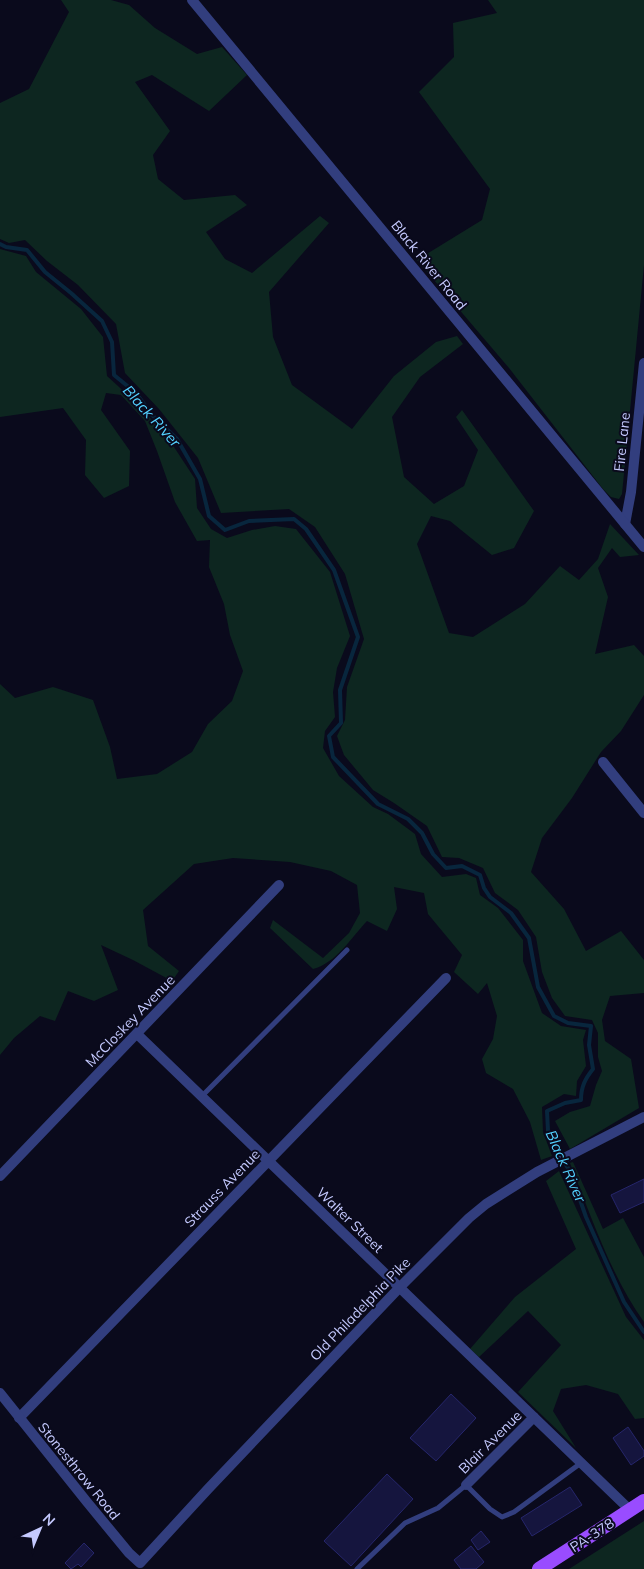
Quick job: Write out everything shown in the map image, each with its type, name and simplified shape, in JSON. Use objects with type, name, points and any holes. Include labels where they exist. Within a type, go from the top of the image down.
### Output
[{"type":"main road","name":"PA-378","points":[[539,1569],[644,1501]]},
{"type":"street","name":"Black River Road","points":[[192,0],[644,547]]},
{"type":"street","name":"Fire Lane","points":[[625,524],[644,363]]},
{"type":"street","points":[[603,762],[644,813]]},
{"type":"street","name":"McCloskey Avenue","points":[[0,1176],[279,885]]},
{"type":"street","name":"Strauss Avenue","points":[[19,1418],[446,978]]},
{"type":"street","name":"Walter Street","points":[[137,1034],[630,1510]]},
{"type":"street","name":"Old Philadelphia Pike","points":[[138,1566],[208,1489],[400,1287],[486,1204],[556,1162],[644,1117]]},
{"type":"street","name":"Stonesthrow Road","points":[[0,1393],[138,1566]]},
{"type":"street","name":"Blair Avenue","points":[[466,1485],[534,1417]]},
{"type":"lane","points":[[202,1096],[347,950]]},
{"type":"lane","points":[[357,1569],[405,1522],[438,1508],[466,1485],[490,1509],[502,1517],[514,1512],[581,1463]]},
{"type":"green space","points":[[61,0],[111,0],[129,5],[155,28],[197,54],[222,47],[247,75],[209,111],[152,75],[135,82],[170,131],[153,155],[158,179],[184,200],[235,195],[247,205],[206,232],[225,259],[252,273],[320,216],[329,223],[269,292],[273,337],[292,385],[352,429],[394,376],[436,342],[457,336],[463,344],[420,377],[392,417],[404,477],[434,504],[464,486],[478,450],[456,417],[462,410],[534,511],[514,548],[492,555],[450,521],[431,516],[417,544],[449,633],[473,637],[525,604],[560,566],[579,580],[598,559],[610,524],[639,555],[620,557],[612,548],[598,568],[608,597],[595,654],[634,645],[644,656],[644,695],[621,731],[601,752],[572,798],[542,838],[531,872],[564,909],[586,951],[621,931],[644,960],[644,993],[610,996],[602,1020],[605,1041],[631,1059],[639,1108],[570,1149],[555,1121],[570,1112],[590,1106],[602,1071],[598,1057],[598,1033],[592,1020],[565,1016],[552,998],[542,972],[536,937],[518,910],[495,893],[483,868],[459,858],[442,857],[427,826],[373,790],[344,755],[337,736],[345,720],[347,687],[364,639],[345,574],[315,527],[289,509],[221,513],[198,458],[159,409],[125,373],[116,324],[78,285],[47,261],[25,240],[9,243],[0,239],[0,103],[29,89],[69,12]]},
{"type":"green space","points":[[488,0],[644,0],[644,265],[622,494],[619,499],[611,497],[603,489],[509,368],[417,260],[482,220],[490,189],[419,92],[454,57],[453,23],[497,13]]},
{"type":"green space","points":[[0,249],[26,256],[36,272],[81,309],[103,337],[107,376],[142,408],[174,447],[195,479],[197,508],[211,529],[227,538],[252,530],[275,526],[296,529],[330,572],[350,636],[337,668],[333,692],[335,717],[325,731],[323,748],[339,776],[373,807],[388,814],[415,834],[421,854],[442,877],[466,874],[476,878],[480,895],[498,908],[523,940],[523,961],[542,1013],[561,1026],[586,1030],[583,1040],[586,1066],[577,1081],[576,1096],[564,1094],[542,1107],[543,1132],[552,1156],[541,1160],[530,1122],[513,1089],[486,1073],[482,1059],[493,1039],[497,1016],[487,983],[478,994],[454,972],[462,955],[428,914],[424,893],[394,887],[397,909],[387,931],[367,921],[336,956],[313,969],[270,928],[273,920],[323,958],[349,933],[360,913],[357,885],[331,871],[290,862],[233,858],[194,864],[143,910],[148,946],[179,971],[172,981],[101,945],[118,990],[94,1001],[68,991],[55,1021],[40,1016],[14,1038],[0,1055],[0,684],[15,698],[53,687],[93,700],[110,747],[117,779],[157,774],[192,752],[208,724],[232,701],[243,671],[230,635],[224,604],[209,567],[210,540],[197,541],[175,502],[145,421],[121,395],[106,393],[101,410],[130,451],[129,486],[104,498],[85,475],[86,440],[63,408],[0,417]]},
{"type":"green space","points":[[573,1162],[603,1229],[623,1218],[644,1257],[644,1322],[621,1285],[602,1245],[570,1163]]},
{"type":"green space","points":[[559,1171],[626,1317],[644,1340],[644,1418],[635,1419],[618,1394],[586,1385],[561,1389],[553,1411],[576,1448],[518,1392],[561,1345],[528,1311],[479,1357],[470,1349],[515,1297],[576,1249],[546,1181]]},
{"type":"green space","points":[[644,1521],[644,1569],[569,1569]]},
{"type":"building","points":[[644,1179],[644,1202],[620,1213],[611,1195]]},
{"type":"building","points":[[451,1394],[476,1418],[436,1461],[410,1438]]},
{"type":"building","points":[[628,1427],[644,1451],[644,1456],[631,1465],[613,1438]]},
{"type":"building","points":[[387,1474],[413,1499],[351,1566],[324,1541]]},
{"type":"building","points":[[570,1487],[582,1505],[532,1536],[521,1518]]},
{"type":"building","points":[[481,1531],[490,1542],[478,1550],[471,1540]]},
{"type":"building","points":[[84,1543],[94,1553],[81,1567],[78,1564],[71,1569],[65,1563]]},
{"type":"building","points":[[471,1546],[484,1562],[476,1569],[461,1569],[454,1560]]},
{"type":"waterway","name":"Black River","points":[[0,244],[6,247],[27,250],[45,272],[102,321],[112,342],[114,375],[136,393],[152,415],[177,439],[200,479],[209,516],[225,530],[249,521],[294,519],[306,529],[334,570],[358,637],[340,690],[341,723],[329,736],[333,757],[378,804],[408,819],[422,833],[433,854],[446,868],[462,866],[480,875],[484,888],[490,897],[511,913],[529,938],[538,987],[554,1016],[568,1023],[591,1026],[589,1045],[593,1069],[584,1083],[581,1100],[565,1103],[547,1111],[548,1131],[571,1174],[586,1217],[624,1302],[644,1332]]}]
